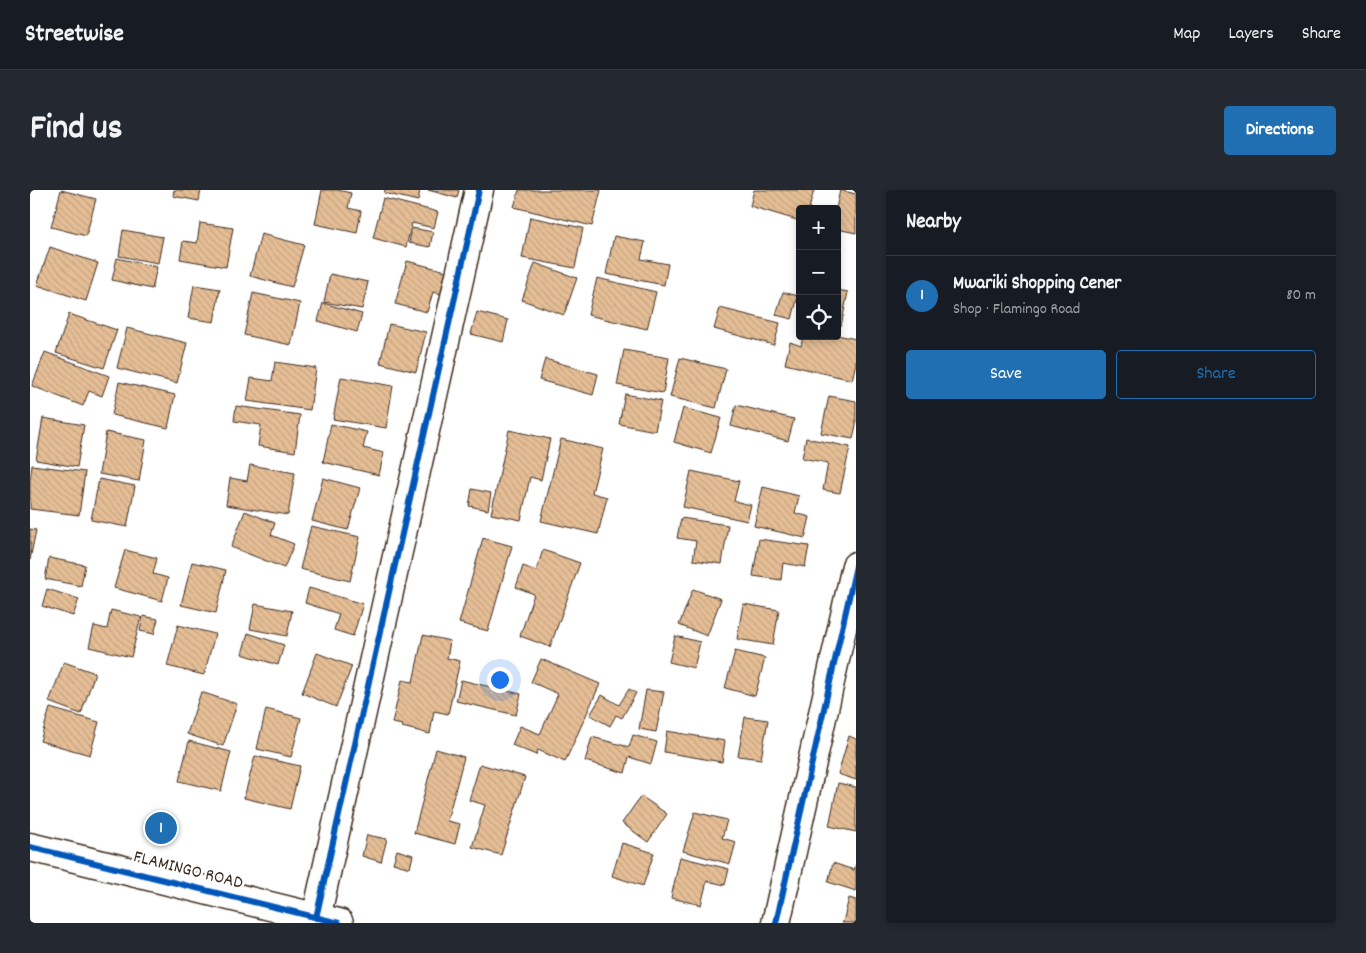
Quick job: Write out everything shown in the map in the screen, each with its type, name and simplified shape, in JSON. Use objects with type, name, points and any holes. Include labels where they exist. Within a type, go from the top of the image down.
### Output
[{"type":"street","points":[[327,921],[479,190]]},
{"type":"street","points":[[776,923],[856,566]]},
{"type":"street","name":"FLAMINGO ROAD","points":[[30,848],[327,921]]},
{"type":"building","points":[[61,190],[96,199],[86,236],[51,227]]},
{"type":"building","points":[[174,190],[201,190],[199,201],[173,196]]},
{"type":"building","points":[[322,190],[338,190],[351,193],[348,208],[361,211],[357,233],[315,224]]},
{"type":"building","points":[[385,190],[420,190],[418,201],[384,193]]},
{"type":"building","points":[[428,190],[459,190],[457,198]]},
{"type":"building","points":[[519,190],[601,190],[592,226],[514,207]]},
{"type":"building","points":[[754,190],[814,190],[810,205],[796,205],[796,220],[750,206]]},
{"type":"building","points":[[840,190],[856,194],[856,233],[841,230],[841,205],[837,205]]},
{"type":"building","points":[[383,198],[438,212],[434,228],[412,223],[406,247],[373,238]]},
{"type":"building","points":[[530,217],[583,228],[575,268],[522,258]]},
{"type":"building","points":[[200,223],[233,228],[226,267],[180,259],[183,241],[197,243]]},
{"type":"building","points":[[412,228],[433,232],[430,247],[409,243]]},
{"type":"building","points":[[123,230],[163,237],[158,263],[119,256]]},
{"type":"building","points":[[261,234],[304,245],[292,287],[250,276]]},
{"type":"building","points":[[614,236],[645,242],[641,259],[668,264],[664,285],[606,274]]},
{"type":"building","points":[[50,247],[98,263],[86,301],[37,285]]},
{"type":"building","points":[[117,258],[157,267],[152,289],[112,280]]},
{"type":"building","points":[[407,261],[450,272],[444,295],[433,292],[427,312],[395,304]]},
{"type":"building","points":[[535,263],[577,278],[564,315],[522,300]]},
{"type":"building","points":[[330,274],[368,282],[362,309],[324,302]]},
{"type":"building","points":[[597,278],[656,292],[647,329],[588,315]]},
{"type":"building","points":[[194,285],[220,289],[214,322],[188,318]]},
{"type":"building","points":[[841,291],[848,292],[841,326]]},
{"type":"building","points":[[783,292],[796,295],[792,319],[776,315]]},
{"type":"building","points":[[253,293],[300,303],[291,345],[244,335]]},
{"type":"building","points":[[323,303],[362,314],[357,332],[318,321]]},
{"type":"building","points":[[720,308],[780,323],[774,345],[714,329]]},
{"type":"building","points":[[477,312],[508,320],[503,342],[471,334]]},
{"type":"building","points":[[69,314],[117,330],[104,368],[56,353]]},
{"type":"building","points":[[389,324],[426,332],[416,372],[380,363]]},
{"type":"building","points":[[127,328],[187,343],[177,383],[117,368]]},
{"type":"building","points":[[841,336],[856,339],[856,363],[852,380],[785,364],[790,342],[801,346],[802,340],[841,340]]},
{"type":"building","points":[[624,350],[669,358],[663,393],[617,385]]},
{"type":"building","points":[[45,352],[109,376],[102,396],[89,391],[83,406],[32,386]]},
{"type":"building","points":[[680,358],[726,369],[716,408],[670,397]]},
{"type":"building","points":[[545,359],[598,374],[593,395],[539,380]]},
{"type":"building","points":[[275,362],[316,368],[310,410],[247,401],[251,378],[272,381]]},
{"type":"building","points":[[341,377],[393,386],[386,428],[333,419]]},
{"type":"building","points":[[119,382],[175,395],[168,428],[112,415]]},
{"type":"building","points":[[625,394],[661,401],[655,431],[619,424]]},
{"type":"building","points":[[829,396],[856,401],[856,425],[853,439],[821,433]]},
{"type":"building","points":[[736,405],[794,419],[788,441],[731,426]]},
{"type":"building","points":[[236,406],[300,415],[295,452],[258,446],[261,425],[234,421]]},
{"type":"building","points":[[683,408],[721,418],[711,453],[674,442]]},
{"type":"building","points":[[43,418],[84,425],[77,467],[36,460]]},
{"type":"building","points":[[331,424],[367,432],[363,448],[384,453],[379,475],[323,462]]},
{"type":"building","points":[[509,430],[550,439],[541,480],[530,477],[521,520],[491,514]]},
{"type":"building","points":[[106,432],[146,440],[139,481],[99,474]]},
{"type":"building","points":[[806,438],[850,447],[840,493],[823,490],[828,463],[802,458]]},
{"type":"building","points":[[561,439],[603,449],[592,493],[607,497],[598,534],[541,521]]},
{"type":"building","points":[[32,465],[85,472],[79,515],[30,509]]},
{"type":"building","points":[[250,465],[295,473],[288,515],[226,505],[230,478],[247,481]]},
{"type":"building","points":[[691,471],[739,481],[734,501],[751,505],[747,521],[683,507]]},
{"type":"building","points":[[323,478],[360,488],[348,530],[312,521]]},
{"type":"building","points":[[99,479],[135,486],[127,527],[91,520]]},
{"type":"building","points":[[763,487],[799,496],[795,513],[810,517],[805,538],[754,526]]},
{"type":"building","points":[[472,489],[491,493],[488,510],[469,506]]},
{"type":"building","points":[[245,511],[275,523],[271,535],[294,544],[284,568],[231,547]]},
{"type":"building","points":[[681,518],[728,525],[722,564],[693,560],[696,541],[677,538]]},
{"type":"building","points":[[311,526],[360,537],[350,581],[300,569]]},
{"type":"building","points":[[30,529],[36,530],[30,560]]},
{"type":"building","points":[[483,538],[512,546],[488,631],[459,623]]},
{"type":"building","points":[[759,539],[809,546],[805,567],[783,563],[781,580],[753,576]]},
{"type":"building","points":[[125,550],[157,558],[153,574],[168,578],[162,601],[114,588]]},
{"type":"building","points":[[543,550],[580,563],[550,647],[520,636],[534,594],[516,587],[523,566],[536,571]]},
{"type":"building","points":[[49,558],[85,565],[81,586],[45,579]]},
{"type":"building","points":[[192,562],[226,570],[216,613],[181,605]]},
{"type":"building","points":[[309,588],[363,604],[353,636],[334,630],[339,614],[305,603]]},
{"type":"building","points":[[47,589],[79,599],[73,616],[42,606]]},
{"type":"building","points":[[693,589],[721,599],[707,636],[679,625]]},
{"type":"building","points":[[255,604],[292,611],[287,636],[250,629]]},
{"type":"building","points":[[743,604],[779,610],[773,645],[737,639]]},
{"type":"building","points":[[111,610],[141,617],[131,657],[89,647],[94,626],[107,629]]},
{"type":"building","points":[[143,616],[158,619],[154,634],[140,631]]},
{"type":"building","points":[[178,625],[215,634],[204,675],[167,666]]},
{"type":"building","points":[[248,633],[284,645],[278,665],[242,654]]},
{"type":"building","points":[[423,635],[450,641],[447,658],[460,661],[448,714],[434,711],[430,734],[392,723],[402,680],[413,682]]},
{"type":"building","points":[[675,636],[700,642],[694,668],[669,662]]},
{"type":"building","points":[[735,651],[765,658],[755,696],[725,688]]},
{"type":"building","points":[[317,653],[352,666],[336,707],[302,693]]},
{"type":"building","points":[[541,659],[600,684],[565,762],[538,750],[536,755],[512,745],[520,726],[540,734],[558,694],[531,682]]},
{"type":"building","points":[[64,662],[95,673],[81,714],[49,702]]},
{"type":"building","points":[[461,680],[521,694],[516,715],[456,701]]},
{"type":"building","points":[[629,689],[636,693],[622,718],[616,715],[610,726],[590,715],[602,695],[619,705]]},
{"type":"building","points":[[646,690],[664,692],[656,732],[639,729]]},
{"type":"building","points":[[201,692],[237,704],[223,746],[187,734]]},
{"type":"building","points":[[50,708],[99,722],[90,755],[40,741]]},
{"type":"building","points":[[266,709],[301,718],[291,757],[257,749]]},
{"type":"building","points":[[745,717],[768,720],[761,759],[738,756]]},
{"type":"building","points":[[667,731],[725,741],[722,762],[664,752]]},
{"type":"building","points":[[633,735],[657,742],[651,764],[629,757],[625,773],[585,761],[592,737],[629,747]]},
{"type":"building","points":[[849,736],[856,739],[856,780],[838,774]]},
{"type":"building","points":[[189,741],[231,752],[221,791],[179,781]]},
{"type":"building","points":[[436,749],[464,757],[447,821],[460,824],[455,844],[414,833]]},
{"type":"building","points":[[255,756],[300,766],[290,809],[244,798]]},
{"type":"building","points":[[480,764],[525,777],[501,855],[472,847],[485,805],[469,800]]},
{"type":"building","points":[[838,783],[856,787],[856,832],[829,826]]},
{"type":"building","points":[[641,796],[667,814],[648,842],[622,823]]},
{"type":"building","points":[[695,812],[727,820],[722,838],[736,842],[730,864],[683,851]]},
{"type":"building","points":[[367,835],[387,839],[381,862],[362,856]]},
{"type":"building","points":[[622,843],[654,853],[643,886],[612,876]]},
{"type":"building","points":[[397,850],[413,855],[410,868],[393,863]]},
{"type":"building","points":[[680,857],[729,869],[725,885],[707,881],[701,905],[671,898]]},
{"type":"building","points":[[833,863],[854,870],[856,864],[856,891],[828,882]]},
{"type":"building","points":[[849,898],[856,900],[856,923],[842,923],[843,922]]},
{"type":"cycle path","points":[[316,918],[479,190]]},
{"type":"cycle path","points":[[776,923],[856,566]]},
{"type":"cycle path","points":[[30,847],[339,923]]},
{"type":"place","name":"Mwariki Shopping Cener","points":[[161,828]]}]
